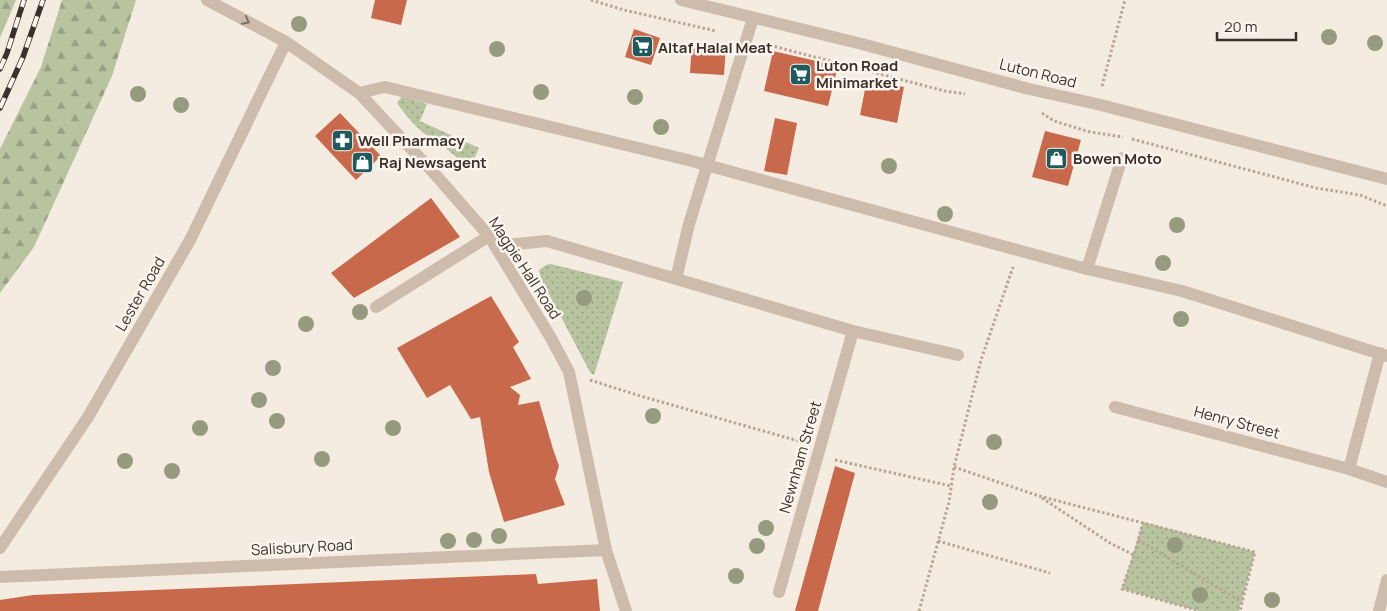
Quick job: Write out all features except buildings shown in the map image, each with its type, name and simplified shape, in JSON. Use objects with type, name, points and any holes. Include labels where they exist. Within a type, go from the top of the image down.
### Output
[{"type":"street","name":"Magpie Hall Road","points":[[207,0],[286,42],[359,93],[433,172],[492,241],[552,338],[569,372],[606,550],[626,611]]},
{"type":"street","name":"Luton Road","points":[[681,0],[1387,179]]},
{"type":"street","points":[[676,279],[690,224],[753,18]]},
{"type":"street","name":"Lester Road","points":[[0,548],[88,416],[190,240],[286,42]]},
{"type":"street","points":[[359,93],[385,87],[688,160],[707,167],[1087,269],[1182,291],[1383,355],[1349,469]]},
{"type":"street","points":[[1087,269],[1122,158]]},
{"type":"street","points":[[376,307],[492,241],[547,242],[853,331],[958,355]]},
{"type":"street","name":"Newnham Street","points":[[779,592],[853,331]]},
{"type":"street","name":"Henry Street","points":[[1115,407],[1349,469],[1387,482]]},
{"type":"street","name":"Salisbury Road","points":[[0,577],[606,550]]},
{"type":"street","points":[[1379,611],[1387,580]]},
{"type":"path","points":[[591,0],[624,10],[746,38],[945,91],[970,95]]},
{"type":"path","points":[[1103,82],[1125,0]]},
{"type":"path","points":[[1039,112],[1054,122],[1090,132],[1110,134],[1316,188],[1360,196],[1387,206]]},
{"type":"path","points":[[919,611],[938,541],[954,467],[981,360],[1019,250]]},
{"type":"path","points":[[569,372],[819,451],[951,486]]},
{"type":"path","points":[[954,467],[1039,496],[1255,552],[1240,611]]},
{"type":"path","points":[[1039,496],[1110,543],[1134,555]]},
{"type":"path","points":[[1143,522],[1122,589],[1200,611]]},
{"type":"path","points":[[1138,540],[1242,602]]},
{"type":"path","points":[[938,541],[1050,573]]},
{"type":"green space","points":[[0,0],[16,0],[0,38]]},
{"type":"green space","points":[[62,0],[136,0],[112,76],[34,247],[0,293],[0,149],[41,67]]},
{"type":"green space","points":[[402,96],[427,104],[420,121],[479,148],[469,170],[458,158],[420,130],[411,121],[397,103]]},
{"type":"green space","points":[[551,264],[623,282],[594,375],[590,372],[541,279],[539,270]]},
{"type":"green space","points":[[1143,522],[1255,552],[1239,611],[1199,611],[1122,589]]},
{"type":"railway","points":[[0,69],[24,0]]},
{"type":"railway","points":[[0,108],[23,57],[43,0]]},
{"type":"place","name":"Altaf Halal Meat","points":[[642,47]]},
{"type":"place","name":"Luton Road Minimarket","points":[[800,74]]},
{"type":"place","name":"Well Pharmacy","points":[[342,140]]},
{"type":"place","name":"Bowen Moto","points":[[1057,158]]},
{"type":"place","name":"Raj Newsagent","points":[[363,162]]}]
